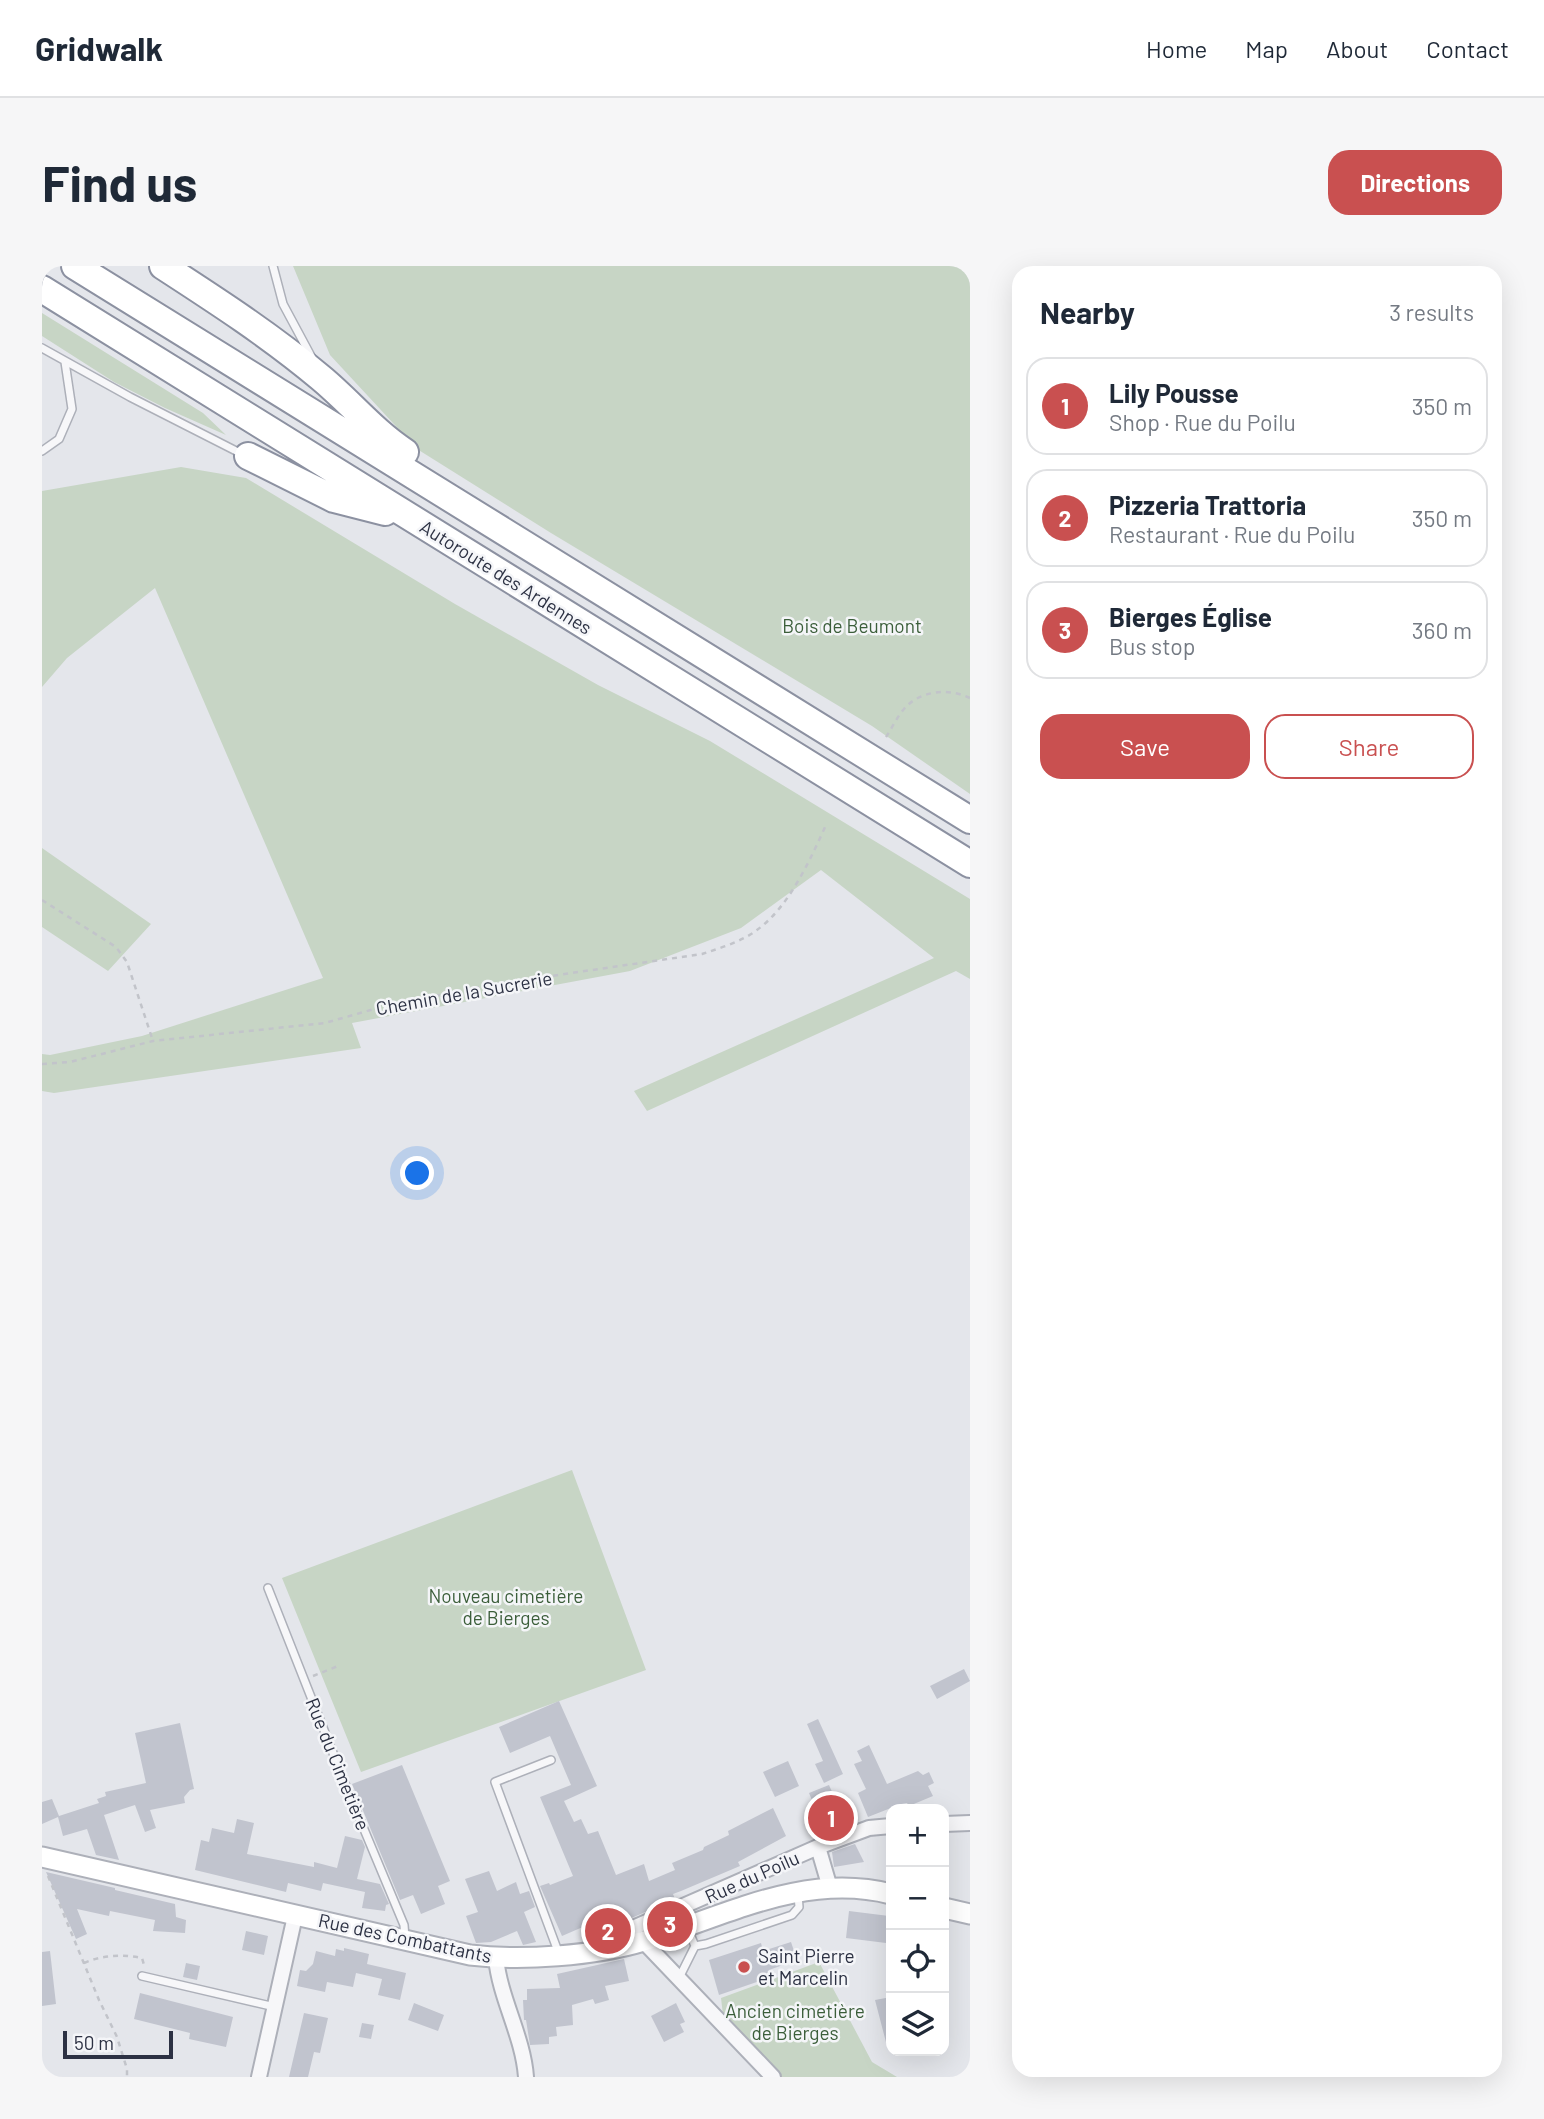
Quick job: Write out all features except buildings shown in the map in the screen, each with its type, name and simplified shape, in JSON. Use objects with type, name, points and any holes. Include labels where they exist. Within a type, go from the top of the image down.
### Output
[{"type":"highway","name":"Autoroute des Ardennes","points":[[75,266],[970,820]]},
{"type":"highway","points":[[163,266],[244,319],[322,379],[371,427],[424,464],[439,492]]},
{"type":"highway","name":"Autoroute des Ardennes","points":[[42,289],[970,864]]},
{"type":"highway","points":[[248,456],[334,499],[413,520]]},
{"type":"street","points":[[949,1824],[970,1823]]},
{"type":"street","name":"Rue du Poilu","points":[[617,1948],[624,1932],[818,1847],[869,1828],[886,1826]]},
{"type":"street","name":"Rue du Poilu","points":[[818,1847],[830,1888]]},
{"type":"street","name":"Rue des Combattants","points":[[47,1857],[295,1916],[470,1955],[496,1958],[617,1948],[687,1927],[759,1900],[797,1892],[830,1888],[886,1894]]},
{"type":"street","points":[[949,1909],[970,1914]]},
{"type":"street","points":[[259,2077],[295,1916]]},
{"type":"street","points":[[643,1941],[773,2077]]},
{"type":"street","points":[[496,1958],[497,1972],[516,2027],[526,2077]]},
{"type":"lane","points":[[273,266],[283,304],[322,379]]},
{"type":"lane","points":[[42,348],[130,397],[248,456]]},
{"type":"lane","points":[[42,451],[59,439],[72,409],[65,362]]},
{"type":"lane","name":"Rue du Cimetière","points":[[268,1588],[404,1925],[404,1940]]},
{"type":"lane","points":[[551,1760],[495,1782],[560,1954]]},
{"type":"lane","points":[[678,1979],[695,1946],[792,1915],[799,1907],[797,1892]]},
{"type":"lane","points":[[687,1927],[695,1946]]},
{"type":"lane","points":[[142,1976],[275,2007]]},
{"type":"path","points":[[886,737],[905,707],[920,698],[938,692],[960,693],[970,698]]},
{"type":"path","name":"Chemin de la Sucrerie","points":[[42,1065],[70,1062],[153,1041],[325,1023],[381,1007],[489,985],[702,954],[731,944],[756,931],[772,917],[810,861],[826,825]]},
{"type":"path","points":[[42,900],[116,947],[127,962],[153,1041]]},
{"type":"path","points":[[304,1680],[338,1666]]},
{"type":"path","points":[[47,1857],[50,1884],[117,2037],[127,2077]]},
{"type":"path","points":[[84,1963],[96,1958],[142,1958],[142,1976]]},
{"type":"green space","name":"Bois de Beumont","points":[[293,266],[970,266],[970,794],[872,726],[417,449],[330,355]]},
{"type":"green space","points":[[42,313],[203,413],[226,435],[114,382],[42,336]]},
{"type":"green space","points":[[181,467],[246,478],[455,604],[598,685],[710,741],[970,899],[970,979],[956,971],[647,1111],[634,1091],[934,958],[821,870],[741,928],[630,971],[352,1023],[361,1048],[54,1093],[42,1091],[42,1054],[50,1055],[142,1036],[323,978],[155,588],[67,658],[42,687],[42,491]]},
{"type":"green space","points":[[42,848],[151,924],[108,971],[42,927]]},
{"type":"green space","name":"Nouveau cimetière de Bierges","points":[[572,1470],[646,1670],[361,1772],[282,1578]]},
{"type":"green space","name":"Ancien cimetière de Bierges","points":[[819,1962],[872,2062],[897,2077],[781,2077],[723,2015],[721,1998]]},
{"type":"place","name":"Lily Pousse","points":[[831,1818]]},
{"type":"place","name":"Bierges Église","points":[[670,1924]]},
{"type":"place","name":"Pizzeria Trattoria","points":[[608,1931]]},
{"type":"place","name":"Saint Pierre et Marcelin","points":[[744,1967]]}]
